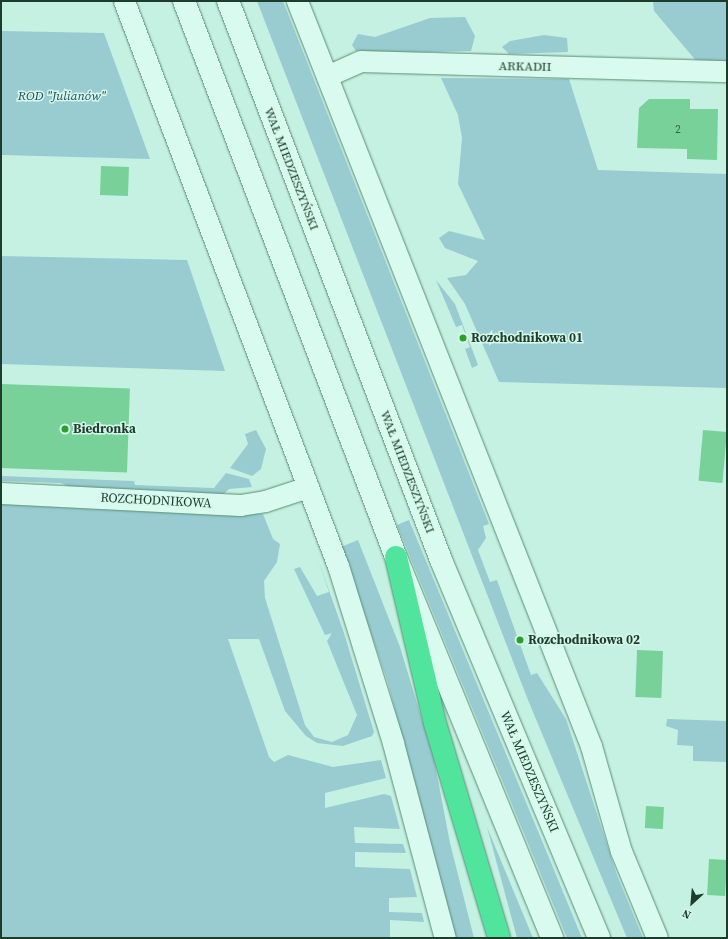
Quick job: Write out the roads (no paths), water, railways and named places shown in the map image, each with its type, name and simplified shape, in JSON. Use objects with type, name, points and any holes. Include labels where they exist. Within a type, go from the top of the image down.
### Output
[{"type":"highway","points":[[396,557],[435,723],[499,938]]},
{"type":"main road","points":[[184,1],[396,557],[552,938]]},
{"type":"main road","name":"WAŁ MIEDZESZYŃSKI","points":[[228,1],[441,560],[599,938]]},
{"type":"street","points":[[124,1],[308,487],[372,674],[445,938]]},
{"type":"street","points":[[297,1],[591,746],[621,851],[657,938]]},
{"type":"street","name":"ARKADII","points":[[327,76],[361,61],[727,71]]},
{"type":"street","name":"ROZCHODNIKOWA","points":[[1,493],[240,505],[265,501],[308,487]]},
{"type":"place","name":"Rozchodnikowa 01","points":[[463,338]]},
{"type":"place","name":"Biedronka","points":[[65,429]]},
{"type":"place","name":"Rozchodnikowa 02","points":[[520,640]]},
{"type":"park label","name":"ROD \"Julianów\"","points":[[62,96]]}]
